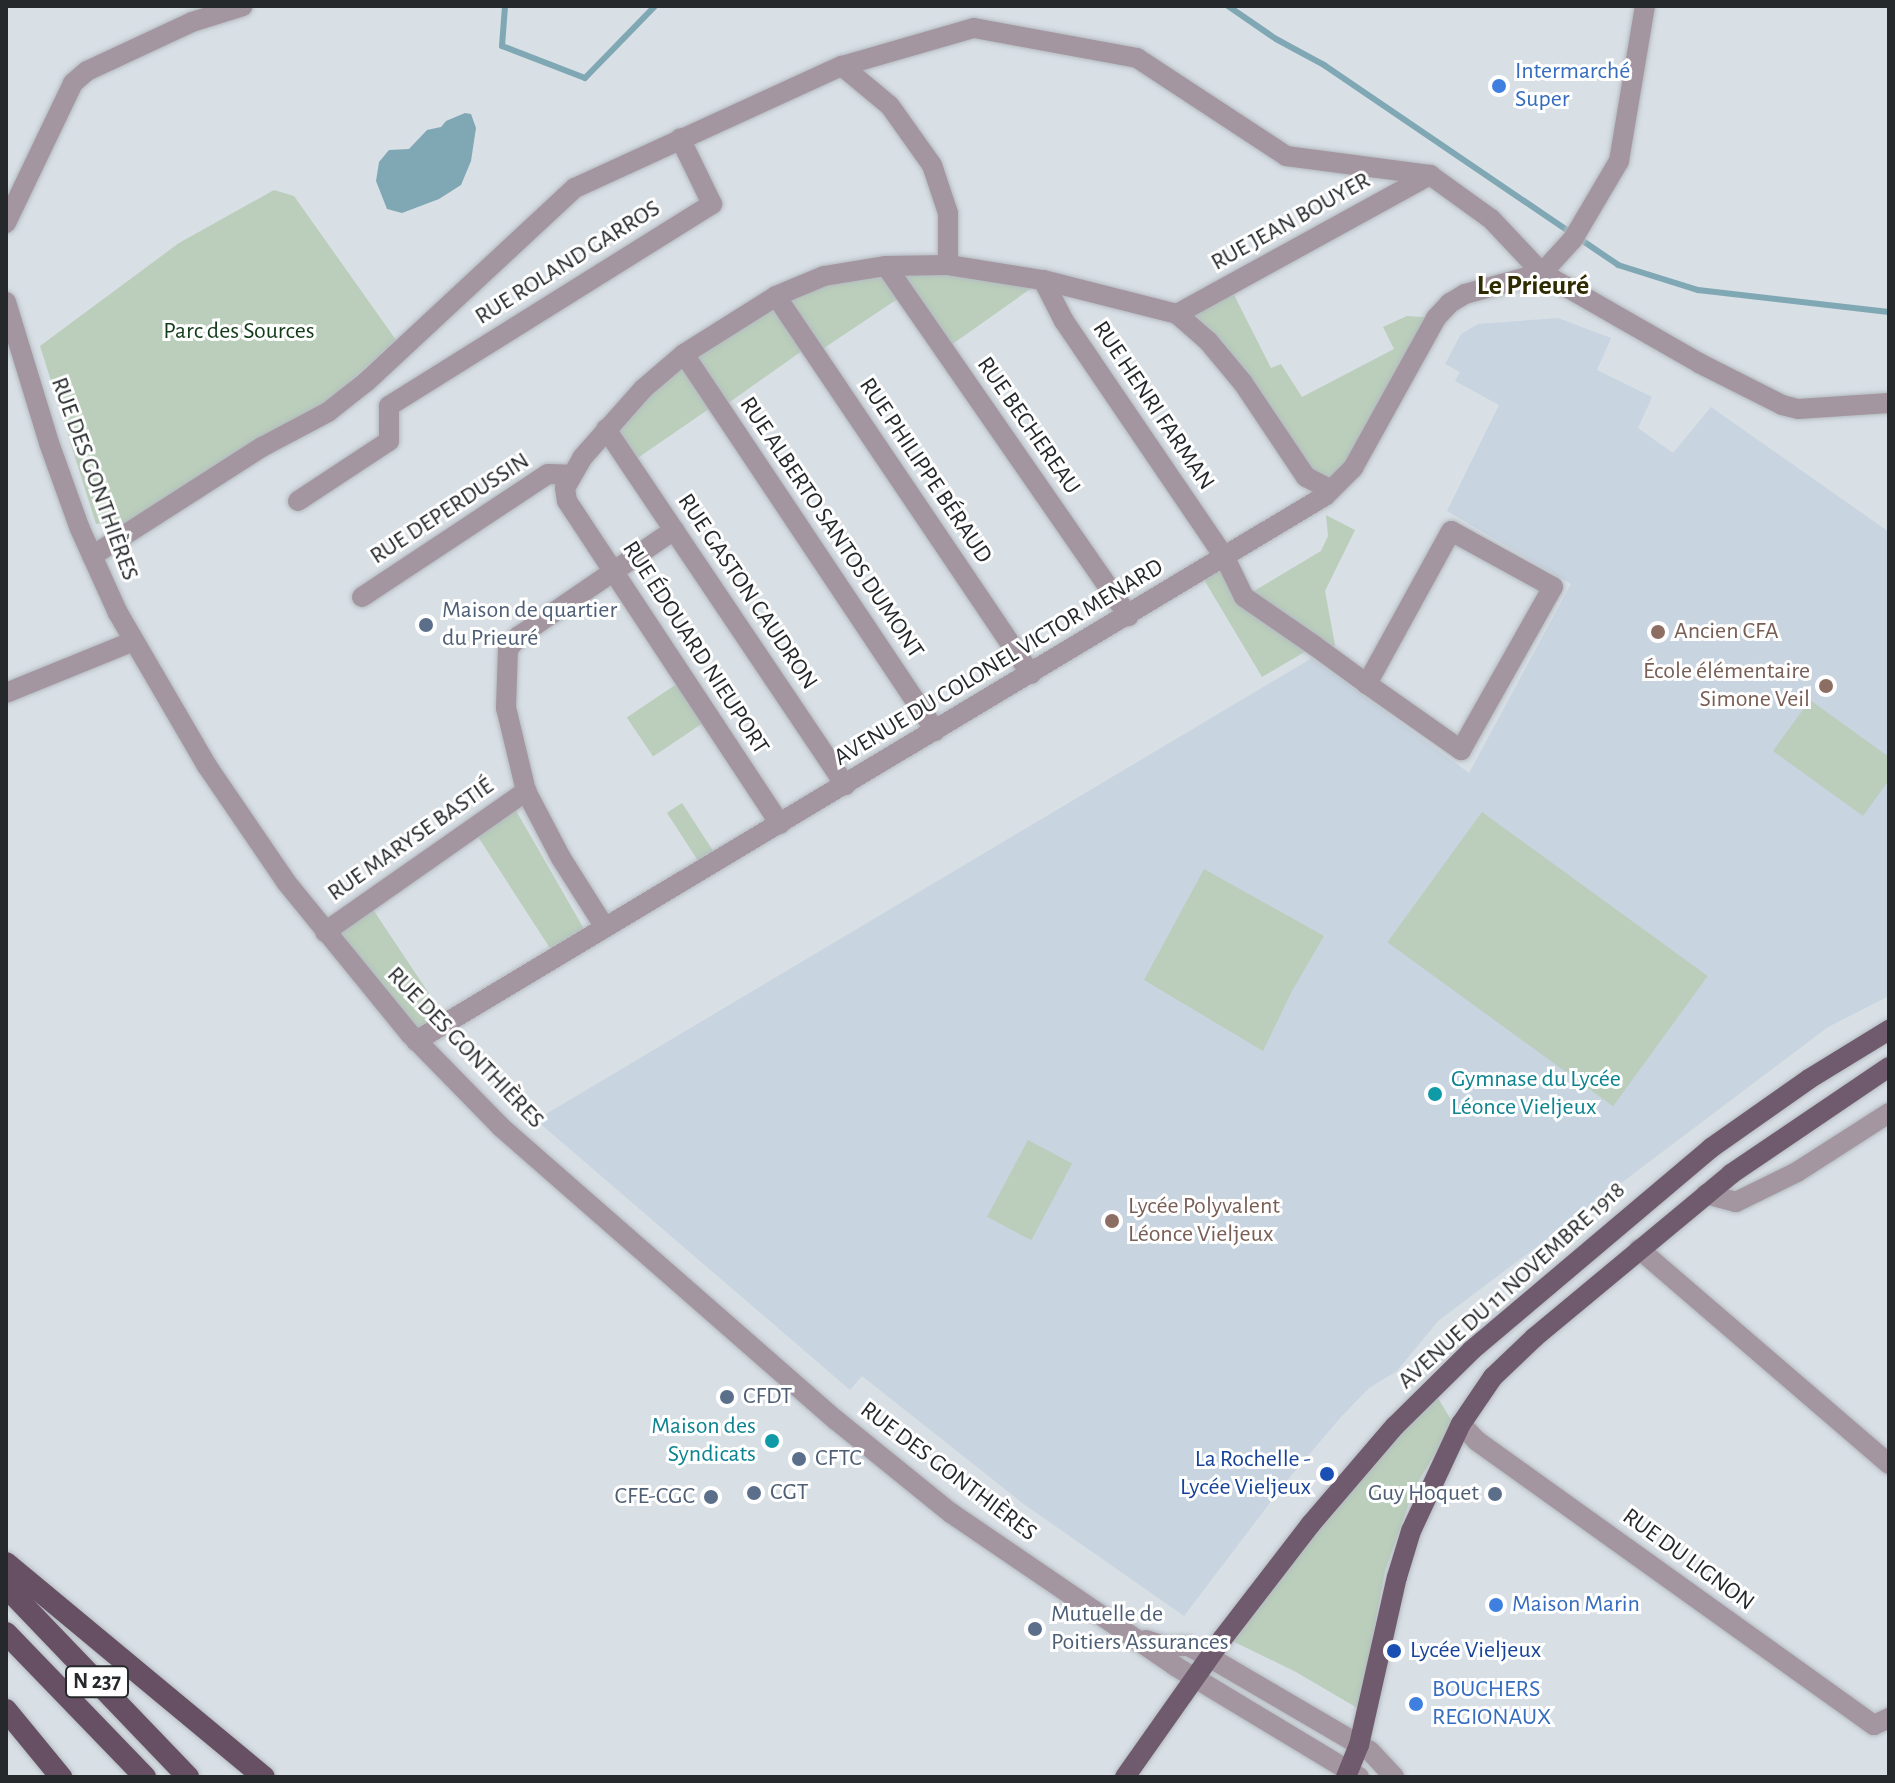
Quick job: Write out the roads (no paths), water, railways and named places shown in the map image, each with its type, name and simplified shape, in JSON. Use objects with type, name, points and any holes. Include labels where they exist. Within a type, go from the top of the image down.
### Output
[{"type":"highway","points":[[6,1563],[264,1777]]},
{"type":"highway","name":"N 237","points":[[6,1587],[188,1777]]},
{"type":"highway","name":"N 237","points":[[6,1633],[145,1777]]},
{"type":"highway","points":[[6,1710],[61,1777]]},
{"type":"main road","name":"AVENUE DU 11 NOVEMBRE 1918","points":[[1125,1777],[1209,1657],[1359,1465],[1472,1350],[1711,1148],[1809,1079],[1889,1030]]},
{"type":"main road","points":[[1351,1775],[1393,1591],[1411,1531],[1461,1424],[1493,1377],[1706,1194],[1791,1131],[1889,1067]]},
{"type":"street","points":[[6,223],[73,83],[87,71],[192,22],[243,6]]},
{"type":"street","points":[[1542,273],[1578,231],[1619,161],[1645,6]]},
{"type":"street","name":"RUE ROLAND GARROS","points":[[92,556],[262,447],[328,412],[366,382],[575,188],[842,66],[974,28],[1137,58],[1286,156],[1430,175],[1491,219],[1542,273],[1699,363],[1782,405],[1798,409],[1889,403]]},
{"type":"street","points":[[842,66],[890,106],[932,165],[948,213],[948,265]]},
{"type":"street","name":"RUE ROLAND GARROS","points":[[389,406],[712,204],[680,138]]},
{"type":"street","name":"RUE JEAN BOUYER","points":[[1177,314],[1430,175]]},
{"type":"street","points":[[571,475],[606,429],[684,354],[776,296],[824,276],[886,266],[948,265],[1043,280],[1177,314],[1208,341],[1243,383],[1306,477],[1331,490]]},
{"type":"street","name":"RUE BECHEREAU","points":[[886,266],[1128,616]]},
{"type":"street","name":"AVENUE DU COLONEL VICTOR MENARD","points":[[416,1041],[1225,558],[1331,490],[1353,468],[1436,318],[1450,303],[1465,294],[1542,273]]},
{"type":"street","name":"RUE HENRI FARMAN","points":[[1043,280],[1064,321],[1225,558],[1244,597],[1367,684]]},
{"type":"street","name":"RUE PHILIPPE BÉRAUD","points":[[776,296],[1031,674]]},
{"type":"street","name":"RUE DES GONTHIÈRES","points":[[6,302],[49,443],[92,556],[134,641],[207,766],[286,882],[416,1041],[501,1127],[859,1439],[951,1513],[1194,1677],[1351,1775]]},
{"type":"street","name":"RUE ALBERTO SANTOS DUMONT","points":[[684,354],[935,731]]},
{"type":"street","points":[[298,501],[389,441],[389,406],[366,382]]},
{"type":"street","name":"RUE GASTON CAUDRON","points":[[606,429],[845,785]]},
{"type":"street","name":"RUE DEPERDUSSIN","points":[[362,597],[548,474],[571,475]]},
{"type":"street","name":"RUE ÉDOUARD NIEUPORT","points":[[571,475],[565,488],[567,501],[780,824]]},
{"type":"street","points":[[604,926],[561,858],[526,791],[506,708],[508,649],[519,636],[674,530]]},
{"type":"street","points":[[1451,531],[1553,587],[1461,750],[1367,684],[1451,531]]},
{"type":"street","points":[[6,693],[134,641]]},
{"type":"street","name":"RUE MARYSE BASTIÉ","points":[[325,932],[526,791]]},
{"type":"street","points":[[1706,1194],[1736,1202],[1797,1172],[1889,1113]]},
{"type":"street","points":[[1639,1249],[1889,1464]]},
{"type":"street","name":"RUE DU LIGNON","points":[[1461,1424],[1477,1441],[1874,1725],[1889,1718]]},
{"type":"street","name":"RUE DES GONTHIÈRES","points":[[1131,1635],[1165,1646],[1188,1646],[1209,1657],[1359,1745],[1394,1777]]},
{"type":"water","points":[[465,113],[471,114],[476,128],[471,161],[461,185],[439,199],[402,213],[387,209],[376,181],[379,162],[389,150],[409,149],[427,130],[441,127],[446,121]]},
{"type":"waterway","points":[[505,6],[502,46],[585,78],[655,6]]},
{"type":"waterway","points":[[1228,6],[1276,39],[1324,65],[1618,265],[1698,290],[1889,312]]},
{"type":"place","name":"Intermarché Super","points":[[1499,86]]},
{"type":"place","name":"Maison de quartier du Prieuré","points":[[426,625]]},
{"type":"place","name":"Ancien CFA","points":[[1658,632]]},
{"type":"place","name":"École élémentaire Simone Veil","points":[[1826,686]]},
{"type":"place","name":"Gymnase du Lycée Léonce Vieljeux","points":[[1435,1094]]},
{"type":"place","name":"Lycée Polyvalent Léonce Vieljeux","points":[[1112,1221]]},
{"type":"place","name":"CFDT","points":[[727,1397]]},
{"type":"place","name":"Maison des Syndicats","points":[[772,1441]]},
{"type":"place","name":"CFTC","points":[[799,1459]]},
{"type":"place","name":"La Rochelle - Lycée Vieljeux","points":[[1327,1474]]},
{"type":"place","name":"CGT","points":[[754,1493]]},
{"type":"place","name":"Guy Hoquet","points":[[1495,1494]]},
{"type":"place","name":"CFE-CGC","points":[[711,1497]]},
{"type":"place","name":"Maison Marin","points":[[1496,1605]]},
{"type":"place","name":"Mutuelle de Poitiers Assurances","points":[[1035,1629]]},
{"type":"place","name":"Lycée Vieljeux","points":[[1394,1651]]},
{"type":"place","name":"BOUCHERS REGIONAUX","points":[[1416,1704]]},
{"type":"district","name":"Le Prieuré","points":[[1533,286]]},
{"type":"park label","name":"Parc des Sources","points":[[239,332]]}]
